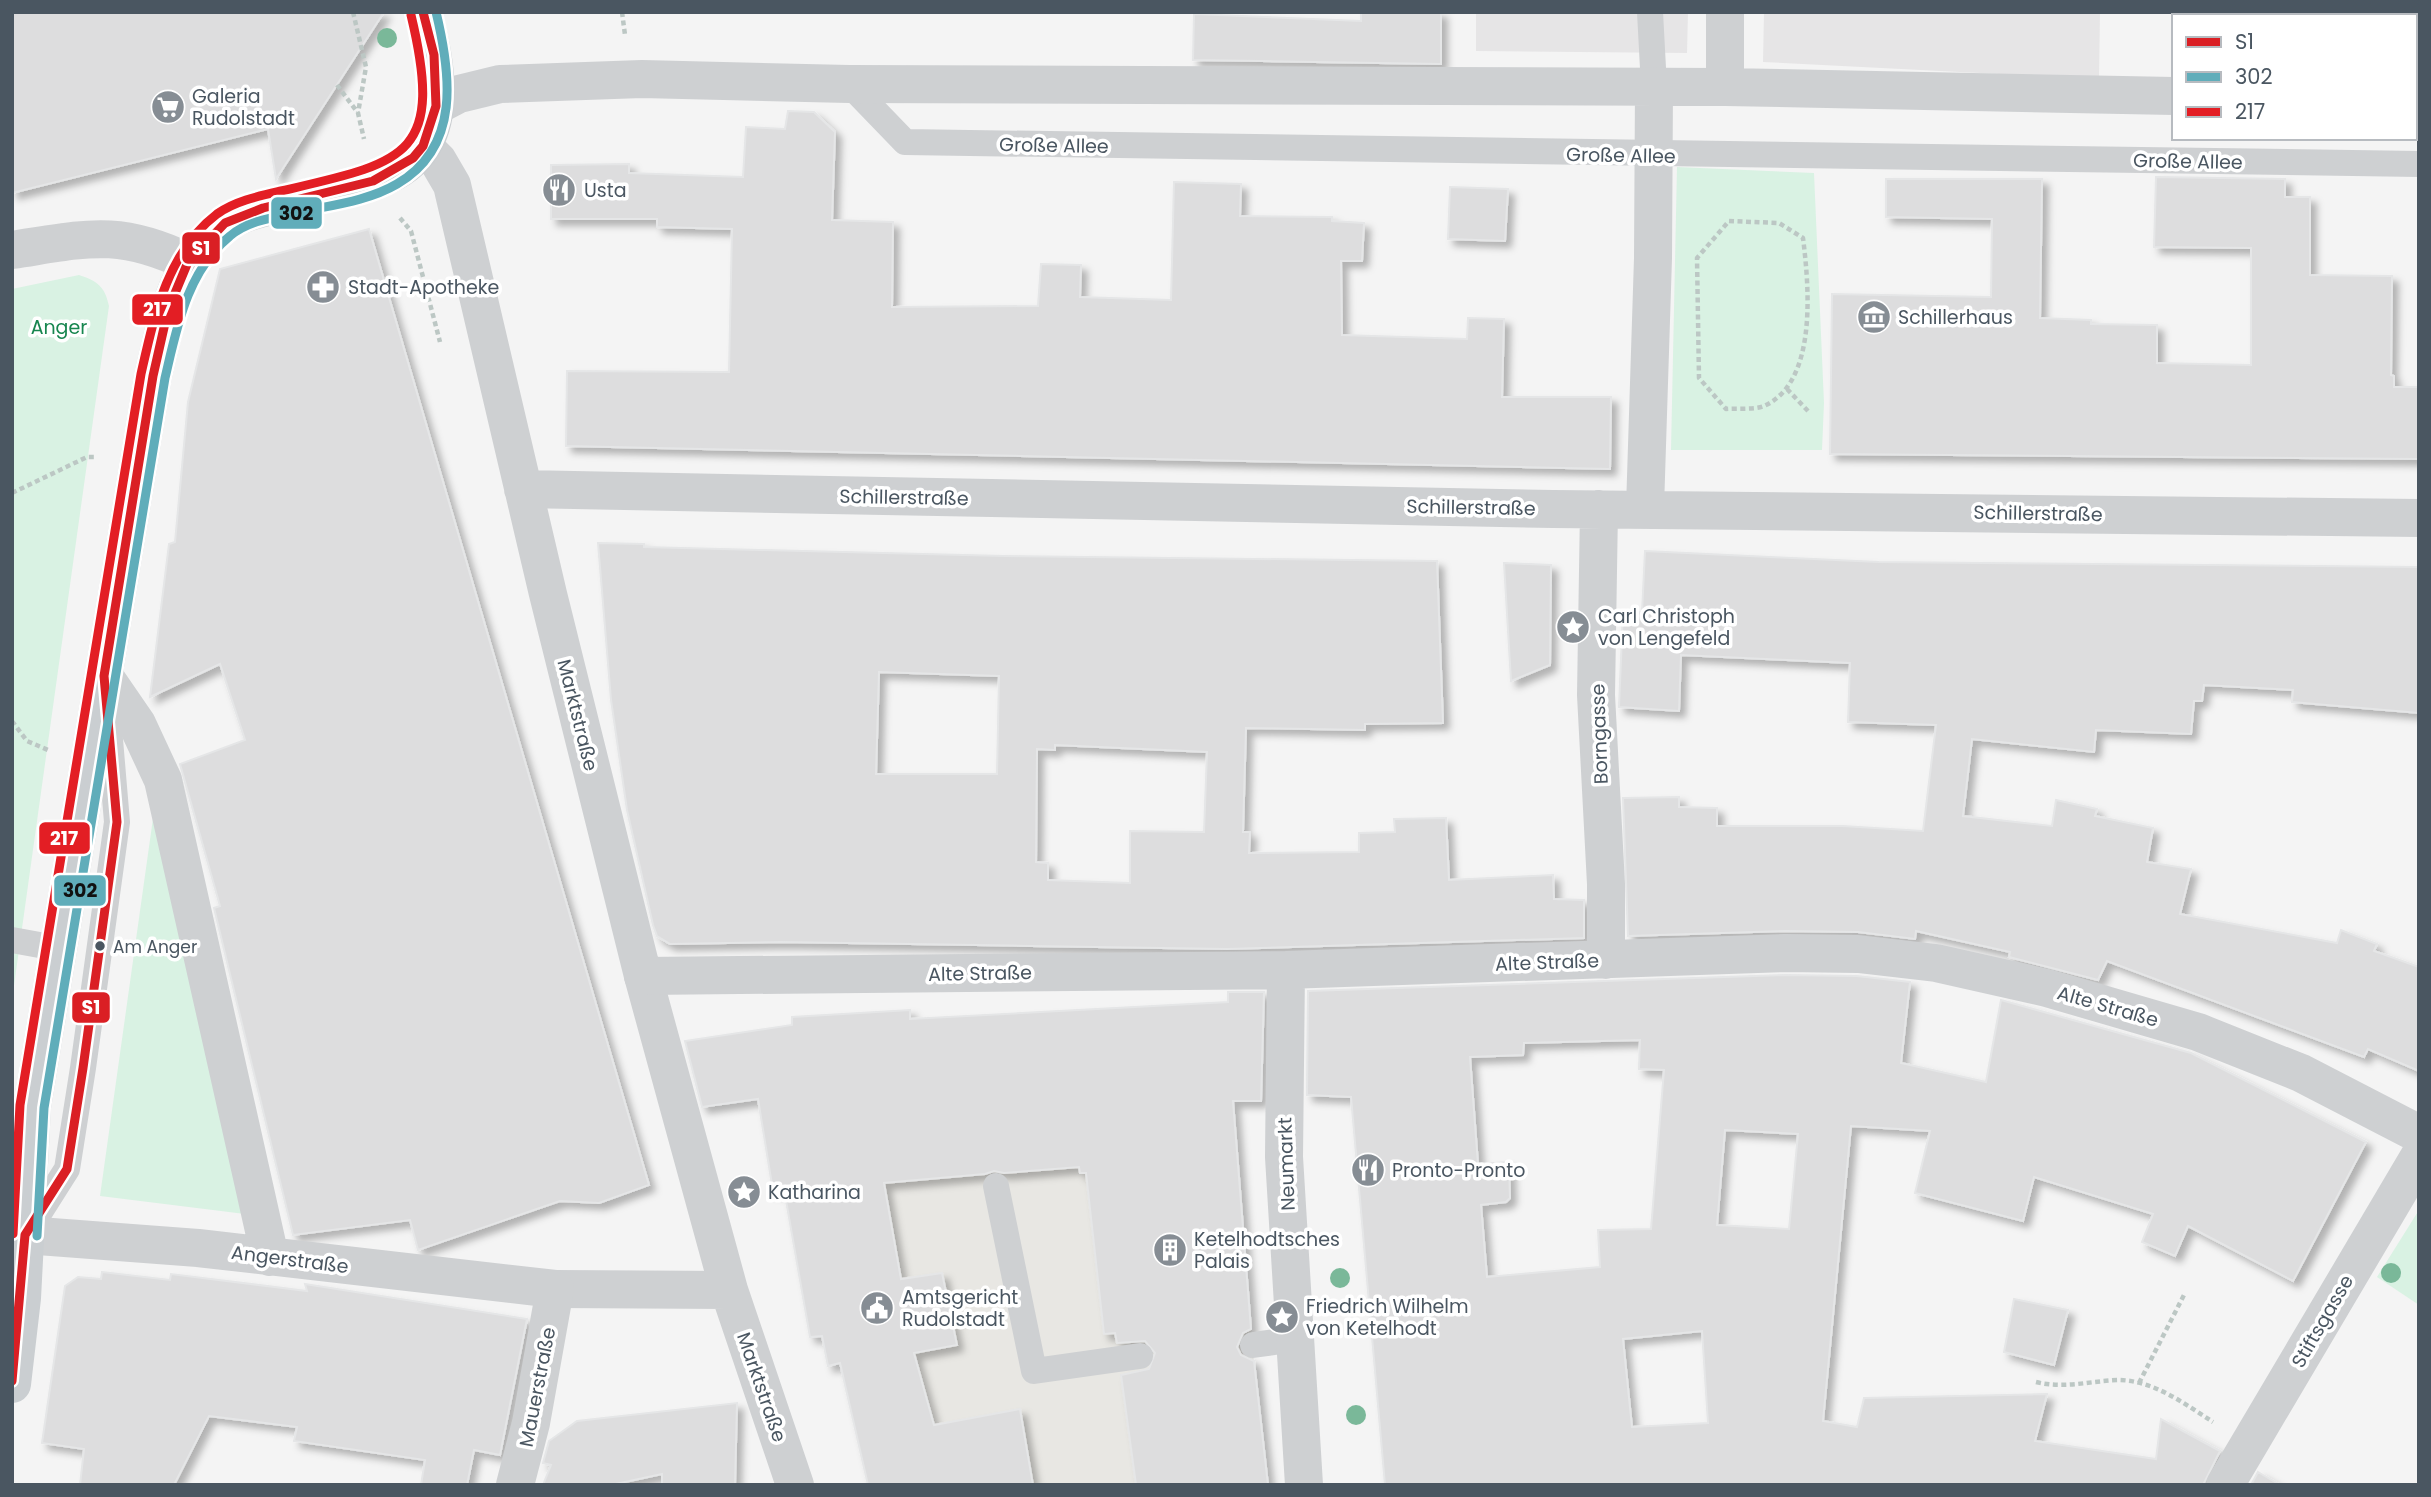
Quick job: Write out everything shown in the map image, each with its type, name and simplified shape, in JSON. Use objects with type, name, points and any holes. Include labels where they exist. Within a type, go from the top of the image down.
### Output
[{"type":"main road","points":[[12,1384],[22,1298],[19,1241],[32,1107],[56,948],[140,456],[168,310],[188,262],[225,223],[262,208],[373,181],[402,166],[423,146],[436,106],[434,55],[423,12]]},
{"type":"street","points":[[1725,12],[1725,88]]},
{"type":"street","points":[[436,106],[459,94],[500,84],[642,79],[849,84],[1654,87],[2172,96]]},
{"type":"street","points":[[1645,508],[1656,155],[1654,87]]},
{"type":"street","name":"Marktstraße","points":[[423,146],[438,161],[452,185],[523,489],[643,976],[729,1290],[795,1485]]},
{"type":"street","points":[[12,250],[101,237],[156,246],[188,262]]},
{"type":"street","name":"Schillerstraße","points":[[523,489],[1599,509],[2419,518]]},
{"type":"street","name":"Borngasse","points":[[1599,509],[1596,695],[1606,884],[1606,960]]},
{"type":"street","points":[[104,676],[137,724],[163,780],[270,1257]]},
{"type":"street","name":"Alte Straße","points":[[643,976],[1286,970],[1785,953],[1858,954],[1936,963],[2047,988],[2198,1032],[2301,1073],[2419,1134]]},
{"type":"street","name":"Neumarkt","points":[[1286,970],[1284,1157],[1304,1485]]},
{"type":"street","name":"Stiftsgasse","points":[[2225,1485],[2419,1157]]},
{"type":"street","name":"Angerstraße","points":[[19,1241],[198,1248],[555,1289]]},
{"type":"street","points":[[555,1289],[729,1290]]},
{"type":"street","name":"Mauerstraße","points":[[514,1485],[531,1423],[555,1289]]},
{"type":"lane","points":[[1650,12],[1654,87]]},
{"type":"lane","name":"Große Allee","points":[[849,84],[905,142],[2419,164]]},
{"type":"lane","points":[[19,1241],[67,1169],[94,992],[117,822],[104,676]]},
{"type":"lane","points":[[12,940],[56,948]]},
{"type":"lane","points":[[996,1186],[1034,1371],[1140,1356]]},
{"type":"lane","points":[[1252,1345],[1295,1339]]},
{"type":"path","points":[[353,12],[366,67],[358,113],[373,181]]},
{"type":"path","points":[[337,85],[358,113]]},
{"type":"path","points":[[1728,221],[1779,223],[1803,238],[1808,283],[1803,354],[1787,389],[1763,407],[1726,409],[1699,378],[1698,258],[1728,221]]},
{"type":"path","points":[[1787,389],[1808,411]]},
{"type":"path","points":[[12,493],[88,457],[140,456]]},
{"type":"path","points":[[2139,1383],[2184,1295]]},
{"type":"path","points":[[2036,1382],[2057,1387],[2122,1380],[2139,1383],[2182,1402],[2248,1446]]},
{"type":"shaded area","points":[[1476,12],[1688,12],[1687,53],[1476,51]]},
{"type":"shaded area","points":[[1764,12],[2100,12],[2099,79],[1763,62]]},
{"type":"shaded area","points":[[2419,12],[2419,75],[2417,14],[2292,14]]},
{"type":"shaded area","points":[[1233,1101],[1254,1364],[1268,1485],[868,1485],[840,1364],[828,1366],[822,1336],[810,1337],[784,1189],[773,1191],[765,1141],[900,1126]]},
{"type":"green space","points":[[1677,167],[1814,173],[1824,403],[1822,450],[1671,450]]},
{"type":"green space","name":"Anger","points":[[79,275],[100,286],[109,306],[12,1000],[12,289]]},
{"type":"green space","points":[[156,797],[253,1215],[100,1196]]},
{"type":"green space","points":[[2419,1210],[2419,1305],[2377,1277]]},
{"type":"building","name":"Galeria Rudolstadt","points":[[12,12],[384,12],[276,179],[268,129],[12,193]]},
{"type":"building","points":[[1361,12],[1441,12],[1441,64],[1193,60],[1194,14],[1361,21]]},
{"type":"building","points":[[788,111],[814,112],[835,132],[832,220],[893,222],[892,307],[1038,306],[1041,264],[1081,265],[1080,297],[1171,300],[1174,182],[1241,184],[1240,216],[1332,217],[1332,221],[1364,223],[1362,261],[1341,261],[1342,335],[1467,339],[1468,318],[1504,319],[1502,397],[1611,397],[1610,469],[566,446],[567,371],[729,372],[732,229],[657,227],[657,219],[551,219],[551,165],[629,164],[629,173],[743,177],[746,127],[785,129]]},
{"type":"building","points":[[2156,177],[2285,179],[2285,197],[2310,197],[2310,275],[2392,276],[2391,375],[2394,376],[2394,387],[2419,387],[2419,459],[1830,454],[1832,294],[1991,297],[1992,219],[1886,217],[1886,179],[2042,179],[2040,318],[2091,320],[2091,324],[2157,325],[2157,363],[2251,365],[2251,248],[2154,247]]},
{"type":"building","points":[[1450,187],[1508,189],[1505,241],[1448,239]]},
{"type":"building","points":[[369,229],[649,1185],[599,1203],[560,1201],[418,1250],[410,1220],[293,1235],[214,908],[220,906],[180,764],[245,740],[220,664],[150,697],[169,544],[175,542],[188,402],[220,269]]},
{"type":"building","points":[[598,543],[644,544],[644,547],[1005,556],[1437,561],[1443,723],[1365,724],[1365,730],[1246,728],[1243,832],[1250,832],[1249,853],[1359,852],[1359,833],[1395,832],[1394,819],[1446,818],[1449,880],[1553,875],[1554,899],[1584,900],[1584,938],[1227,949],[781,942],[670,944],[657,936],[653,925],[627,810],[611,700]],"holes":[[[879,672],[999,676],[997,774],[876,774]],[[1055,745],[1207,752],[1204,832],[1130,831],[1130,883],[1048,880],[1048,863],[1036,862],[1037,749],[1055,750]]]},
{"type":"building","points":[[1645,551],[1879,562],[2419,567],[2419,713],[2292,702],[2293,690],[2204,685],[2202,701],[2194,701],[2191,734],[2096,730],[2094,752],[1972,739],[1963,816],[2052,826],[2056,800],[2097,809],[2095,816],[2153,828],[2147,862],[2191,869],[2180,914],[2337,943],[2341,930],[2377,944],[2374,951],[2419,967],[2419,1071],[2368,1049],[2364,1057],[2107,961],[2098,980],[2009,957],[2010,952],[1916,931],[1915,939],[1858,932],[1785,931],[1628,936],[1623,798],[1679,797],[1679,807],[1717,808],[1717,826],[1843,826],[1923,831],[1936,725],[1848,722],[1850,663],[1681,655],[1679,711],[1619,707],[1623,611],[1642,612]]},
{"type":"building","points":[[1504,563],[1551,565],[1550,665],[1511,681]]},
{"type":"building","points":[[1785,975],[1857,976],[1910,982],[1901,1063],[1986,1082],[2001,1000],[2191,1053],[2366,1142],[2293,1281],[2188,1226],[2175,1256],[2142,1242],[2153,1214],[2034,1177],[2023,1221],[1915,1193],[1930,1131],[1851,1126],[1823,1421],[1857,1427],[1864,1398],[2047,1394],[2035,1441],[2156,1459],[2161,1419],[2220,1451],[2203,1485],[1385,1485],[1351,1097],[1307,1095],[1308,991]],"holes":[[[1640,1040],[1639,1069],[1664,1070],[1651,1229],[1598,1230],[1600,1267],[1487,1277],[1481,1205],[1506,1202],[1510,1198],[1509,1162],[1478,1164],[1470,1057],[1523,1055],[1524,1043]],[[1725,1130],[1798,1134],[1789,1229],[1717,1225]],[[1702,1331],[1708,1423],[1632,1427],[1623,1339]]]},
{"type":"building","points":[[1228,992],[1264,992],[1261,1101],[1233,1101],[1251,1329],[1243,1333],[1237,1347],[1241,1355],[1254,1361],[1268,1485],[1136,1485],[1121,1375],[1149,1369],[1155,1353],[1145,1341],[1117,1343],[1115,1333],[1104,1334],[1086,1173],[1080,1173],[1079,1167],[1004,1173],[994,1171],[884,1183],[901,1279],[942,1273],[957,1345],[914,1353],[934,1425],[1020,1409],[1033,1485],[868,1485],[840,1363],[828,1366],[822,1336],[810,1337],[784,1189],[773,1191],[758,1099],[702,1107],[685,1041],[792,1025],[792,1017],[910,1010],[910,1019],[1228,1002]]},
{"type":"building","points":[[102,1272],[170,1280],[171,1274],[307,1291],[305,1284],[527,1319],[500,1455],[474,1450],[467,1485],[421,1485],[425,1460],[294,1441],[297,1427],[209,1416],[174,1485],[80,1485],[84,1449],[42,1443],[65,1286],[78,1277],[101,1279]]},
{"type":"building","points":[[2014,1299],[2068,1310],[2054,1365],[2004,1352]]},
{"type":"building","points":[[737,1403],[735,1485],[662,1485],[662,1474],[611,1485],[543,1485],[551,1465],[543,1463],[549,1441],[577,1421]]},
{"type":"building","points":[[2258,1472],[2280,1485],[2251,1485]]},
{"type":"transit line","name":"S1","points":[[12,1381],[25,1235],[67,1169],[83,1068],[117,822],[104,676],[153,376],[168,310],[188,262],[225,223],[263,208],[373,181],[413,158],[423,146],[436,106],[434,55],[423,12]]},
{"type":"transit line","name":"302","points":[[37,1236],[44,1108],[165,378],[186,301],[203,266],[215,250],[245,226],[374,195],[397,184],[418,169],[432,150],[441,130],[446,107],[445,60],[436,12]]},
{"type":"transit line","name":"217","points":[[13,1234],[20,1105],[141,374],[158,308],[174,266],[200,229],[217,214],[264,195],[359,171],[386,160],[406,145],[418,125],[423,98],[420,62],[411,15]]},
{"type":"place","name":"Galeria Rudolstadt","points":[[168,107]]},
{"type":"place","name":"Usta","points":[[559,190]]},
{"type":"place","name":"Stadt-Apotheke","points":[[323,287]]},
{"type":"place","name":"Schillerhaus","points":[[1874,317]]},
{"type":"place","name":"Carl Christoph von Lengefeld","points":[[1573,627]]},
{"type":"place","name":"Am Anger","points":[[100,946]]},
{"type":"place","name":"Pronto-Pronto","points":[[1368,1170]]},
{"type":"place","name":"Katharina","points":[[744,1192]]},
{"type":"place","name":"Ketelhodtsches Palais","points":[[1170,1250]]},
{"type":"place","name":"Amtsgericht Rudolstadt","points":[[877,1308]]},
{"type":"place","name":"Friedrich Wilhelm von Ketelhodt","points":[[1282,1317]]}]
